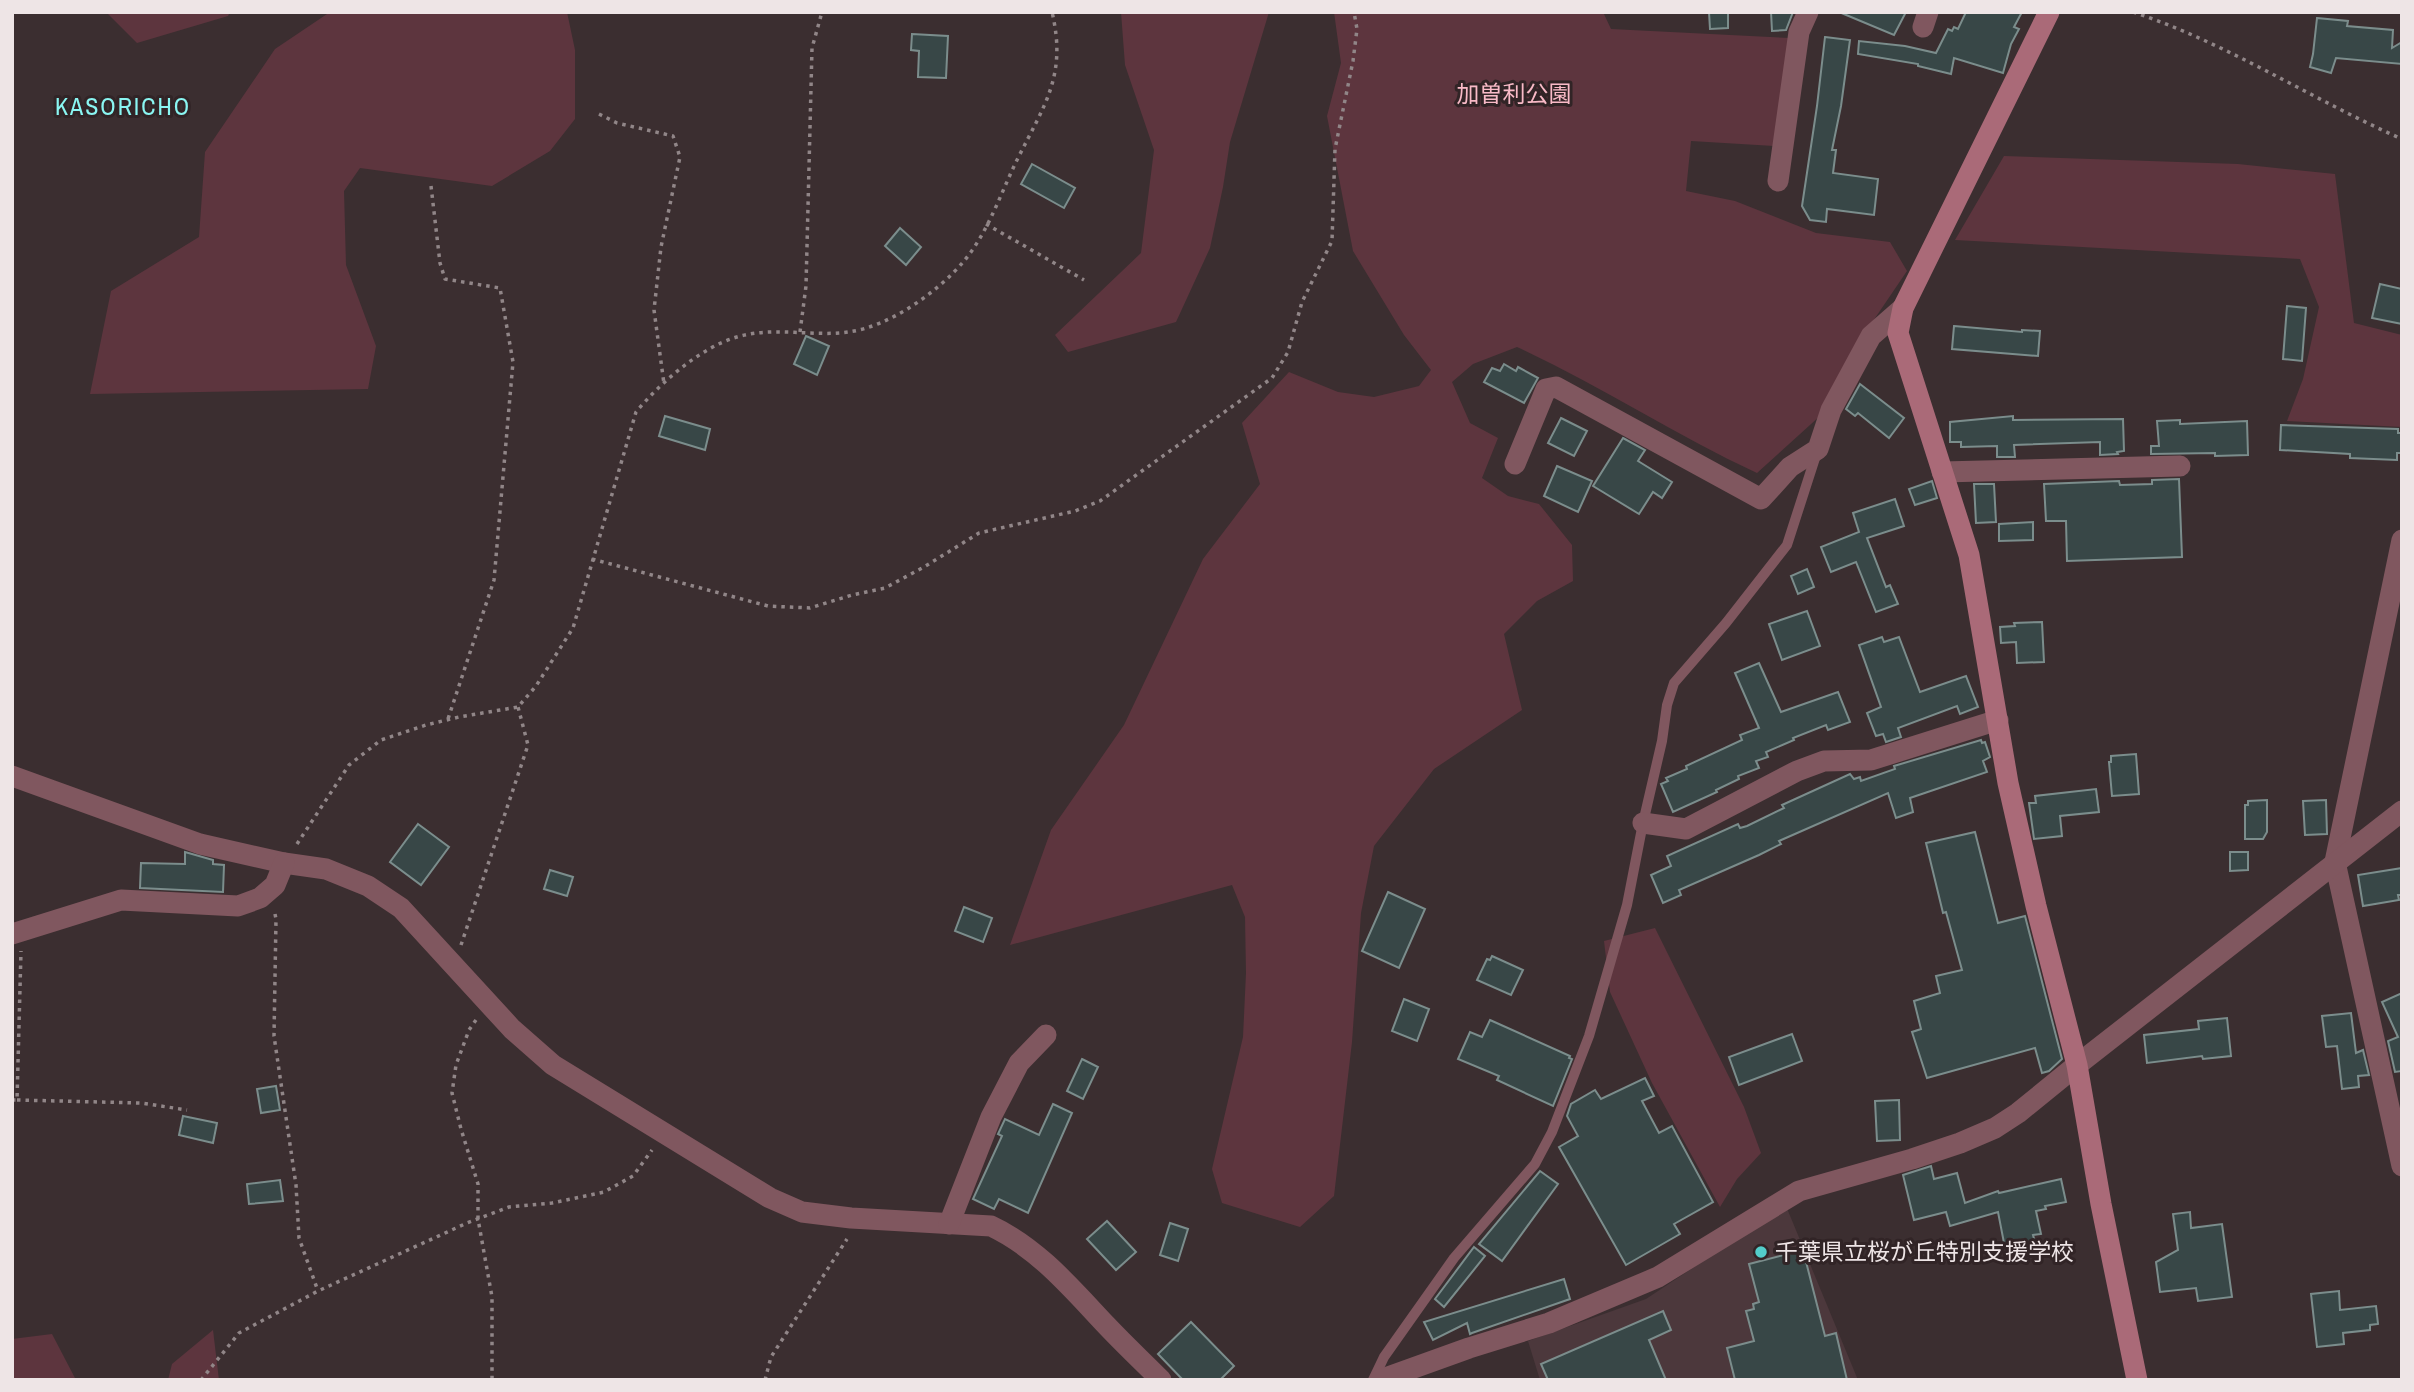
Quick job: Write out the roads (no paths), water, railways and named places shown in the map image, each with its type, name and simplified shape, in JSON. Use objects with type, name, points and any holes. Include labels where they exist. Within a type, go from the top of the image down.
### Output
[{"type":"street","points":[[1778,181],[1799,32],[1808,12]]},
{"type":"street","points":[[2049,12],[1902,308],[1898,333],[1969,555],[2008,783],[2077,1065],[2101,1204],[2137,1380]]},
{"type":"street","points":[[1515,464],[1545,389],[1556,387],[1761,499],[1790,467],[1818,449],[1831,410],[1871,336],[1902,308]]},
{"type":"street","points":[[1942,472],[2180,466]]},
{"type":"street","points":[[2402,540],[2335,862],[2402,1166]]},
{"type":"street","points":[[1643,822],[1686,829],[1805,768],[1824,761],[1871,760],[1998,720]]},
{"type":"street","points":[[12,776],[200,844],[326,869],[368,886],[401,908],[512,1029],[553,1065],[664,1135],[770,1198],[802,1212],[859,1219],[991,1226],[1010,1235],[1062,1277],[1161,1380]]},
{"type":"street","points":[[1380,1380],[1549,1323],[1658,1277],[1799,1191],[1924,1155],[1995,1128],[2018,1113],[2402,811]]},
{"type":"street","points":[[17,933],[121,900],[238,906],[260,898],[275,885],[285,863]]},
{"type":"street","points":[[949,1224],[997,1106],[1019,1063],[1046,1035]]},
{"type":"lane","points":[[1373,1380],[1384,1357],[1454,1258],[1535,1164],[1552,1132],[1589,1036],[1628,905],[1667,705],[1674,683],[1726,624],[1787,545],[1818,449]]},
{"type":"place","name":"千葉県立桜が丘特別支援学校","points":[[1761,1252]]},
{"type":"district","name":"KASORICHO","points":[[123,107]]},
{"type":"park label","name":"加曽利公園","points":[[1514,94]]}]
